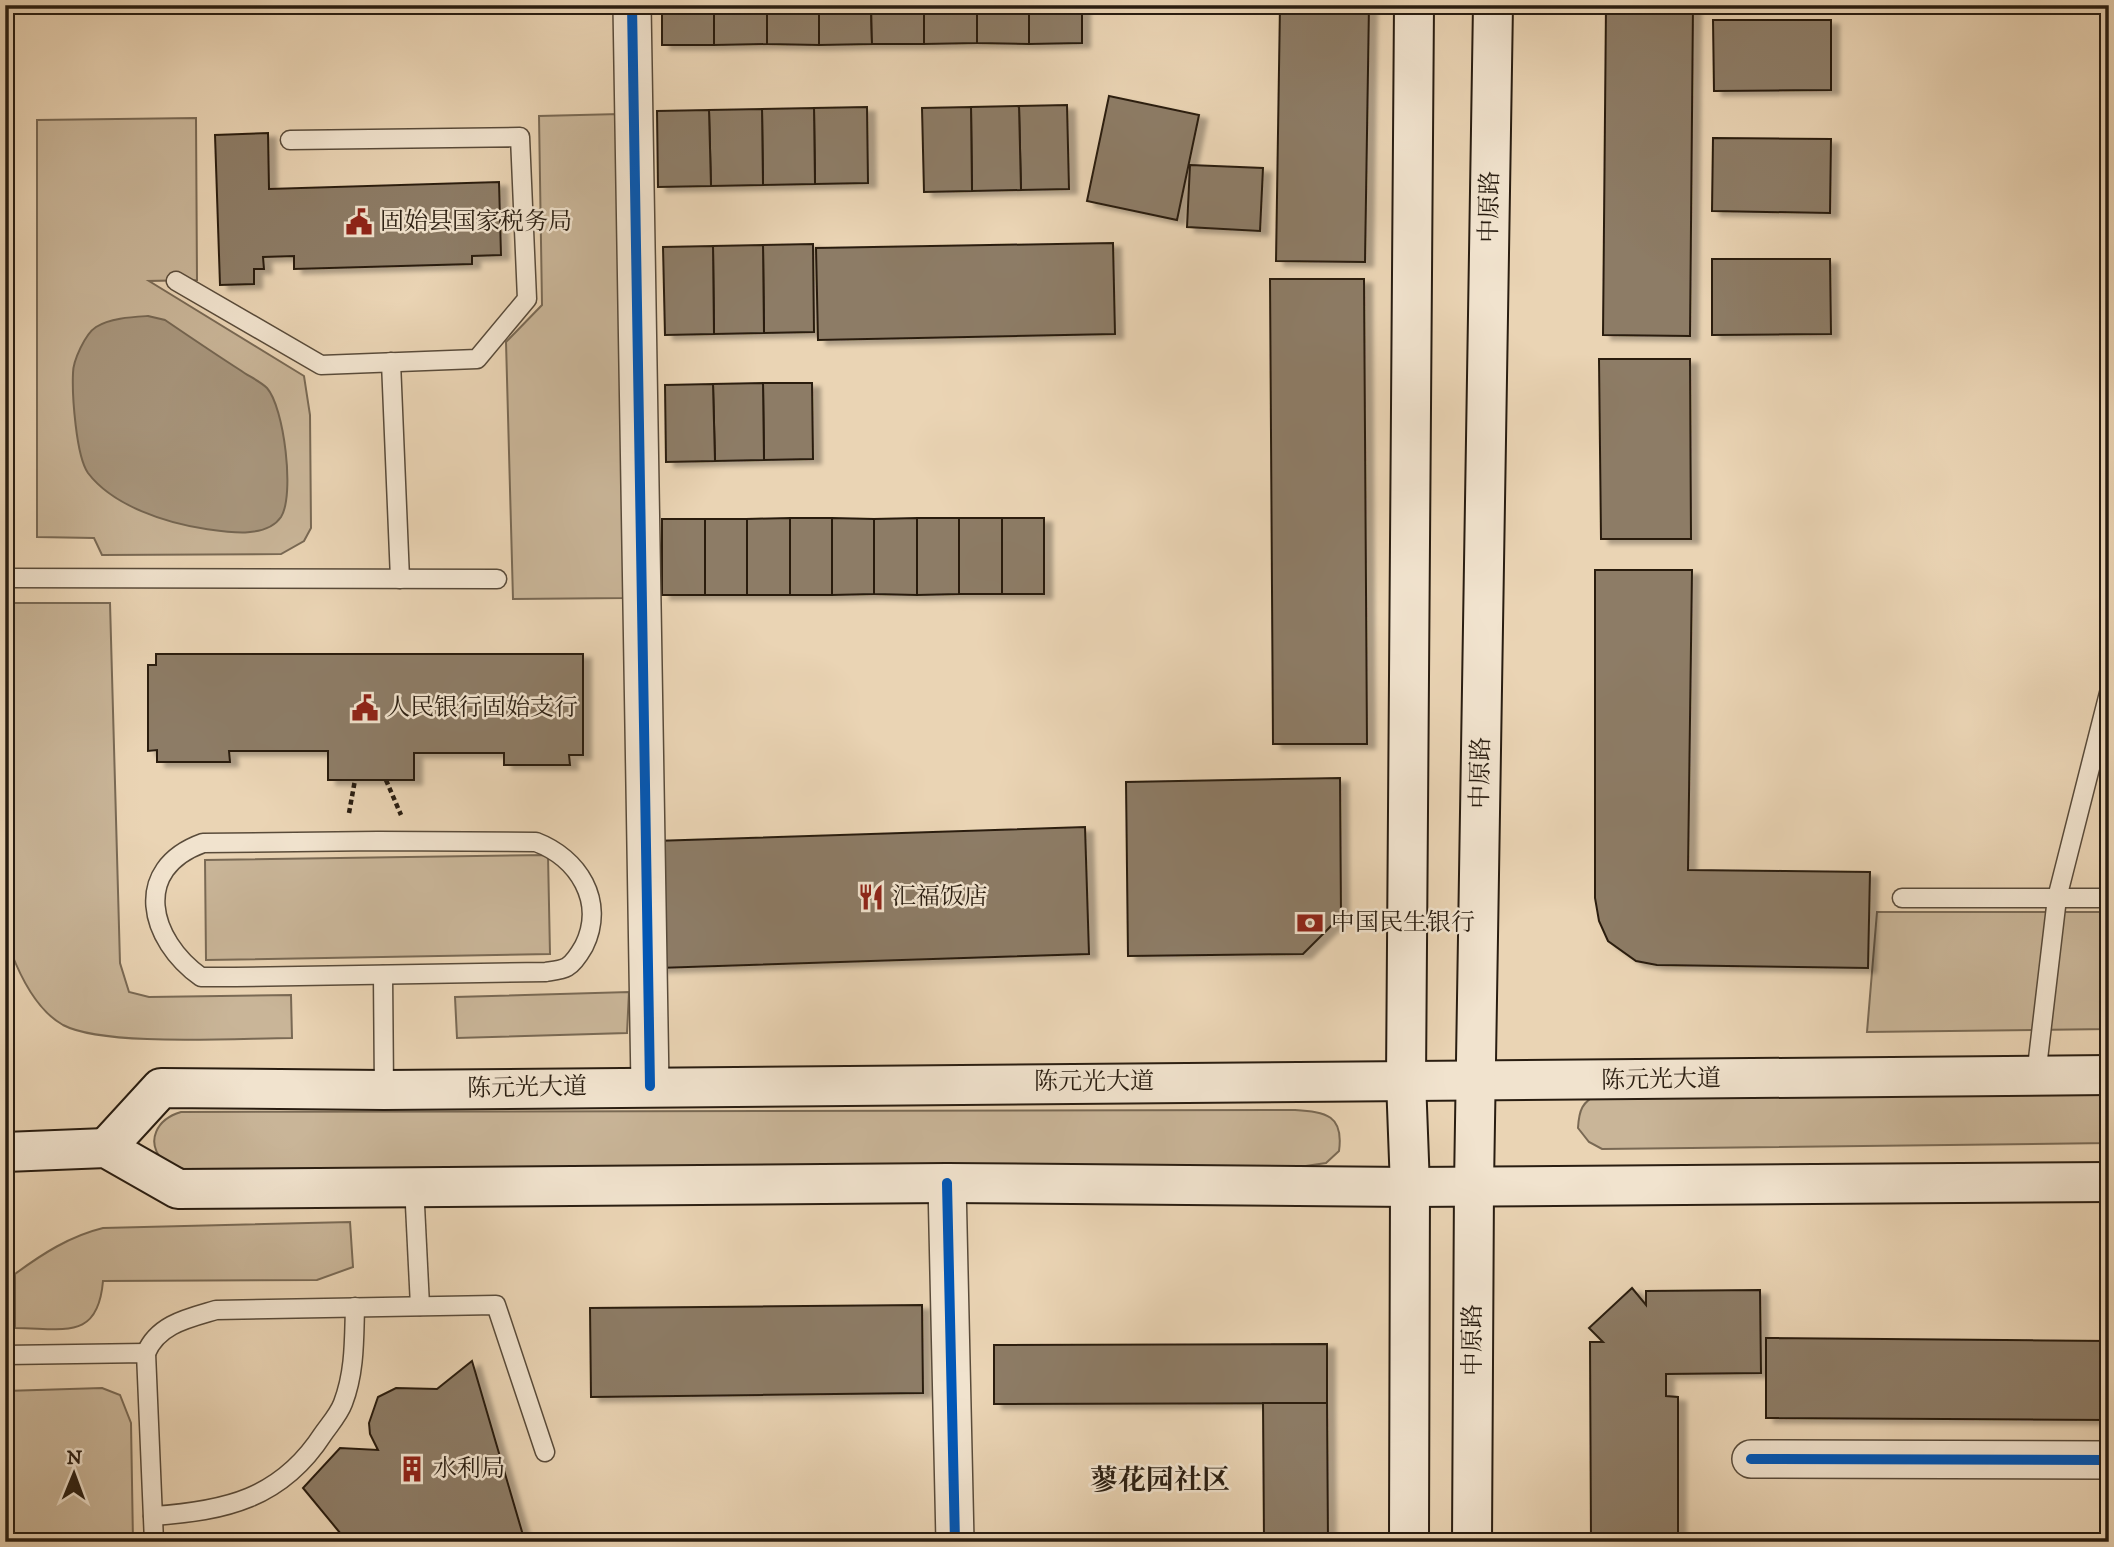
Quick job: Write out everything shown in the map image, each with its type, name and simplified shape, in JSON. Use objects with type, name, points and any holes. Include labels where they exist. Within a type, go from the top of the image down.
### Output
[{"type":"main road","points":[[1409,1542],[1410,1187],[1405,1080],[1414,5]]},
{"type":"main road","name":"中原路","points":[[1472,1542],[1474,1185],[1493,5]]},
{"type":"main road","name":"陈元光大道","points":[[106,1148],[161,1088],[384,1090],[2109,1075]]},
{"type":"main road","points":[[5,1152],[106,1148],[178,1189],[414,1185],[947,1183],[1410,1187],[2109,1182]]},
{"type":"street","points":[[632,5],[650,1086]]},
{"type":"street","points":[[947,1183],[955,1542]]},
{"type":"street","points":[[1751,1458],[2109,1460]]},
{"type":"lane","points":[[176,281],[321,365],[477,359],[527,299],[520,137],[290,140]]},
{"type":"lane","points":[[391,362],[400,579]]},
{"type":"lane","points":[[5,578],[497,579]]},
{"type":"lane","points":[[2036,1076],[2057,898],[2109,693]]},
{"type":"lane","points":[[536,842],[556,849],[574,866],[587,887],[593,911],[589,935],[580,954],[567,967],[546,972],[383,975],[201,977],[170,950],[160,929],[156,905],[165,868],[179,852],[202,843],[536,842]]},
{"type":"lane","points":[[1902,898],[2109,898]]},
{"type":"lane","points":[[383,975],[384,1090]]},
{"type":"lane","points":[[414,1185],[420,1306]]},
{"type":"lane","points":[[154,1542],[146,1353],[151,1340],[176,1322],[216,1310],[496,1305],[545,1452]]},
{"type":"lane","points":[[153,1516],[203,1513],[244,1502],[284,1480],[313,1451],[343,1404],[353,1364],[355,1307]]},
{"type":"lane","points":[[5,1355],[146,1353]]},
{"type":"shaded area","points":[[620,114],[625,598],[513,599],[506,342],[542,305],[539,116]]},
{"type":"shaded area","points":[[196,118],[197,280],[149,281],[304,376],[310,415],[311,528],[304,541],[281,554],[102,555],[94,538],[37,537],[37,120]]},
{"type":"shaded area","points":[[148,316],[165,320],[261,383],[273,398],[283,431],[287,490],[281,517],[266,529],[235,532],[206,529],[158,517],[111,495],[88,473],[80,453],[74,410],[73,373],[77,355],[88,335],[96,327],[114,320]]},
{"type":"shaded area","points":[[5,603],[110,603],[120,963],[129,992],[149,997],[291,995],[292,1038],[140,1039],[83,1032],[54,1019],[31,993],[11,952]]},
{"type":"shaded area","points":[[548,855],[550,954],[206,960],[205,860]]},
{"type":"shaded area","points":[[1877,912],[2109,912],[2109,1029],[1867,1032]]},
{"type":"shaded area","points":[[629,992],[627,1033],[457,1038],[455,997]]},
{"type":"shaded area","points":[[2109,1085],[2109,1143],[1602,1149],[1589,1142],[1578,1128],[1582,1107],[1598,1094]]},
{"type":"shaded area","points":[[1295,1110],[1324,1114],[1335,1123],[1339,1130],[1339,1151],[1326,1163],[1299,1167],[184,1169],[163,1161],[154,1139],[160,1125],[181,1112]]},
{"type":"shaded area","points":[[350,1222],[353,1267],[317,1280],[103,1281],[100,1300],[94,1314],[86,1322],[63,1329],[15,1328],[15,1274],[57,1246],[91,1231],[103,1228]]},
{"type":"shaded area","points":[[102,1388],[120,1395],[131,1423],[133,1542],[5,1542],[5,1391]]},
{"type":"building","points":[[662,5],[714,5],[714,45],[662,45]]},
{"type":"building","points":[[714,5],[767,5],[767,44],[714,45]]},
{"type":"building","points":[[767,5],[819,5],[819,45],[767,44]]},
{"type":"building","points":[[819,5],[871,5],[872,44],[819,45]]},
{"type":"building","points":[[871,5],[924,5],[924,44],[872,44]]},
{"type":"building","points":[[924,5],[977,5],[977,43],[924,44]]},
{"type":"building","points":[[977,5],[1029,5],[1029,44],[977,43]]},
{"type":"building","points":[[1029,5],[1082,5],[1082,43],[1029,44]]},
{"type":"building","points":[[1280,5],[1369,5],[1365,262],[1276,261]]},
{"type":"building","points":[[1606,5],[1693,5],[1690,336],[1603,335]]},
{"type":"building","points":[[1713,20],[1831,20],[1831,90],[1714,91]]},
{"type":"building","points":[[1109,96],[1199,115],[1177,220],[1087,201]]},
{"type":"building","points":[[1067,105],[1069,189],[1021,190],[1019,106]]},
{"type":"building","points":[[1019,106],[1021,190],[972,191],[971,107]]},
{"type":"building","points":[[867,107],[868,183],[815,184],[814,108]]},
{"type":"building","points":[[971,107],[972,191],[924,192],[922,108]]},
{"type":"building","points":[[814,108],[815,184],[763,185],[762,109]]},
{"type":"building","points":[[762,109],[763,185],[711,186],[709,110]]},
{"type":"building","points":[[709,110],[711,186],[658,187],[657,111]]},
{"type":"building","name":"固始县国家税务局","points":[[268,133],[269,189],[499,182],[501,255],[472,256],[472,264],[294,269],[294,256],[263,257],[264,269],[254,269],[254,284],[220,285],[215,135]]},
{"type":"building","points":[[1713,138],[1831,139],[1830,213],[1712,211]]},
{"type":"building","points":[[1190,165],[1263,168],[1260,231],[1187,227]]},
{"type":"building","points":[[1113,243],[1115,334],[818,340],[816,248]]},
{"type":"building","points":[[813,244],[814,332],[764,333],[763,245]]},
{"type":"building","points":[[763,245],[764,333],[714,334],[713,246]]},
{"type":"building","points":[[713,246],[714,334],[665,335],[663,247]]},
{"type":"building","points":[[1712,259],[1830,259],[1831,334],[1712,335]]},
{"type":"building","points":[[1270,279],[1364,279],[1367,744],[1273,744]]},
{"type":"building","points":[[1599,359],[1690,359],[1691,539],[1601,539]]},
{"type":"building","points":[[763,383],[812,383],[813,459],[764,460]]},
{"type":"building","points":[[763,383],[764,460],[715,461],[713,384]]},
{"type":"building","points":[[713,384],[715,461],[666,462],[665,385]]},
{"type":"building","points":[[790,518],[790,595],[747,595],[747,519]]},
{"type":"building","points":[[790,518],[832,518],[832,595],[790,595]]},
{"type":"building","points":[[832,518],[874,519],[874,594],[832,595]]},
{"type":"building","points":[[917,518],[917,595],[874,594],[874,519]]},
{"type":"building","points":[[917,518],[959,518],[959,594],[917,595]]},
{"type":"building","points":[[959,518],[1002,518],[1002,594],[959,594]]},
{"type":"building","points":[[1002,518],[1044,518],[1044,594],[1002,594]]},
{"type":"building","points":[[662,519],[705,519],[705,595],[662,595]]},
{"type":"building","points":[[705,519],[747,519],[747,595],[705,595]]},
{"type":"building","points":[[1595,570],[1692,570],[1688,870],[1870,872],[1868,968],[1657,965],[1636,961],[1608,941],[1599,921],[1595,898]]},
{"type":"building","name":"人民银行固始支行","points":[[156,654],[583,654],[583,755],[569,755],[570,765],[504,765],[504,753],[414,753],[414,780],[328,780],[328,751],[229,751],[230,762],[157,762],[157,750],[148,751],[148,665],[156,665]]},
{"type":"building","points":[[1340,778],[1341,916],[1303,954],[1128,956],[1126,782]]},
{"type":"building","name":"汇福饭店","points":[[1085,827],[1089,954],[658,968],[654,841]]},
{"type":"building","points":[[1632,1288],[1646,1305],[1646,1291],[1760,1290],[1761,1373],[1666,1374],[1666,1396],[1678,1397],[1678,1542],[1591,1542],[1590,1342],[1603,1342],[1589,1328]]},
{"type":"building","points":[[922,1305],[923,1393],[591,1397],[590,1308]]},
{"type":"building","points":[[1766,1338],[2109,1341],[2109,1420],[1766,1418]]},
{"type":"building","points":[[1327,1344],[1327,1403],[994,1404],[994,1345]]},
{"type":"building","name":"水利局","points":[[472,1361],[525,1542],[294,1542],[294,1535],[341,1534],[303,1488],[340,1448],[378,1450],[370,1434],[369,1423],[378,1397],[396,1388],[437,1389]]},
{"type":"building","points":[[1263,1403],[1327,1403],[1328,1542],[1264,1542]]},
{"type":"cycle path","points":[[632,5],[650,1086]]},
{"type":"cycle path","points":[[947,1183],[955,1542]]},
{"type":"cycle path","points":[[1751,1459],[2109,1460]]},
{"type":"place","name":"固始县国家税务局","points":[[359,222]]},
{"type":"place","name":"人民银行固始支行","points":[[365,708]]},
{"type":"place","name":"汇福饭店","points":[[871,897]]},
{"type":"place","name":"中国民生银行","points":[[1310,923]]},
{"type":"place","name":"水利局","points":[[412,1469]]},
{"type":"district","name":"蓼花园社区","points":[[1160,1480]]}]
